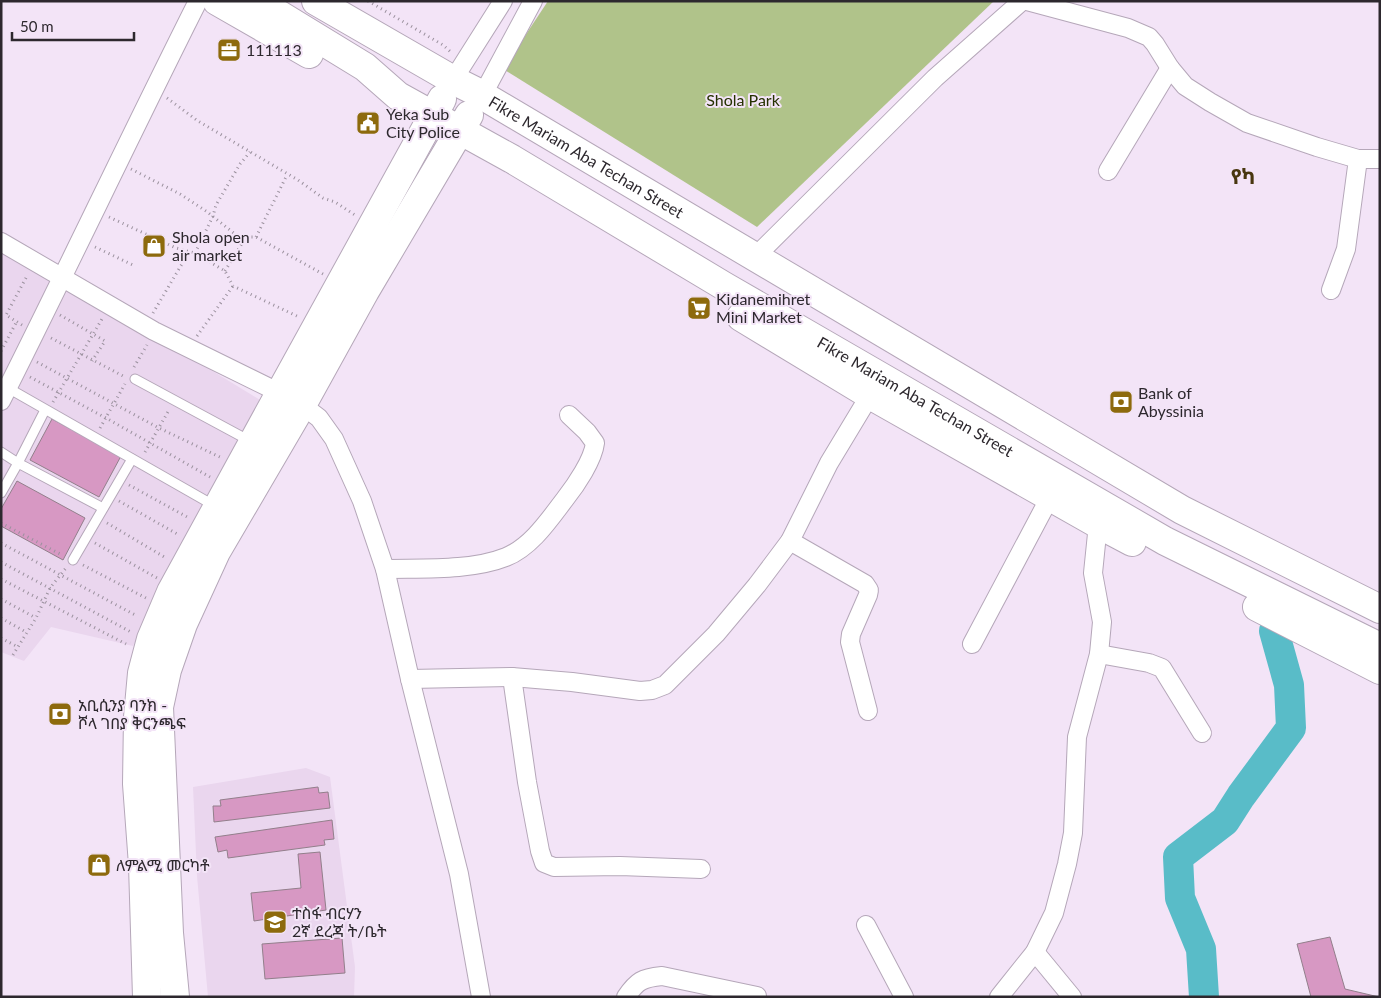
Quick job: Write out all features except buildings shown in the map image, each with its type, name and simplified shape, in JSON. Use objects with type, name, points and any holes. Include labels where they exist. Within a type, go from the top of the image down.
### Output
[{"type":"main road","points":[[217,1],[355,81],[398,96]]},
{"type":"main road","name":"Fikre Mariam Aba Techan Street","points":[[257,1],[365,67],[398,96],[538,174],[724,286],[1165,541],[1380,647]]},
{"type":"main road","name":"Fikre Mariam Aba Techan Street","points":[[331,6],[453,80],[1182,510],[1380,608]]},
{"type":"main road","points":[[147,997],[155,864],[159,707],[167,670],[183,624],[216,552],[433,114],[453,80]]},
{"type":"main road","points":[[175,997],[169,933],[137,784],[138,717],[142,674],[151,639],[172,592],[252,443],[291,398],[365,292],[482,96]]},
{"type":"main road","points":[[538,174],[554,204],[870,395],[1098,524],[1380,670]]},
{"type":"main road","points":[[1165,541],[1182,510]]},
{"type":"street","points":[[4,395],[63,279],[118,162],[198,1]]},
{"type":"street","points":[[453,80],[503,1]]},
{"type":"street","points":[[482,96],[533,1]]},
{"type":"street","points":[[754,258],[935,78],[1022,1]]},
{"type":"street","points":[[1027,1],[1128,28],[1149,37],[1185,86],[1247,123],[1317,148],[1358,159],[1380,159]]},
{"type":"street","points":[[1108,171],[1170,68]]},
{"type":"street","points":[[1331,290],[1346,248],[1358,159]]},
{"type":"street","points":[[1,242],[189,350],[291,398],[320,418],[334,439],[362,501],[385,569],[410,679],[459,874],[482,997]]},
{"type":"street","points":[[410,679],[512,677],[572,682],[640,691],[652,690],[665,685],[716,634],[757,586],[790,541],[830,463],[870,395]]},
{"type":"street","points":[[385,569],[454,568],[507,557],[527,544],[541,530],[570,492],[594,453],[595,443],[569,414]]},
{"type":"street","points":[[972,644],[1050,497]]},
{"type":"street","points":[[999,997],[1035,952],[1054,913],[1067,864],[1073,833],[1077,736],[1099,654],[1102,622],[1093,573],[1098,524]]},
{"type":"street","points":[[790,541],[865,584],[869,590],[851,634],[850,642],[868,711]]},
{"type":"street","points":[[1099,654],[1149,663],[1162,668],[1202,733]]},
{"type":"street","points":[[512,677],[529,791],[544,863],[554,867],[620,866],[701,869]]},
{"type":"street","points":[[866,924],[904,997]]},
{"type":"street","points":[[1035,952],[1072,997]]},
{"type":"street","points":[[626,997],[634,984],[647,977],[662,976],[757,996]]},
{"type":"lane","points":[[132,379],[252,443]]},
{"type":"lane","points":[[4,395],[47,411],[218,508]]},
{"type":"lane","points":[[1,493],[47,411]]},
{"type":"lane","points":[[1,452],[103,508]]},
{"type":"lane","points":[[73,560],[120,480],[136,461]]},
{"type":"path","points":[[154,88],[198,121],[298,180],[323,198],[335,202],[356,216]]},
{"type":"path","points":[[195,254],[213,216],[216,205],[250,152]]},
{"type":"path","points":[[118,162],[180,194],[213,216],[235,234],[256,237],[330,278]]},
{"type":"path","points":[[256,237],[287,175]]},
{"type":"path","points":[[95,210],[176,248],[195,254],[225,271],[233,286],[306,320]]},
{"type":"path","points":[[225,271],[246,237]]},
{"type":"path","points":[[81,240],[133,265]]},
{"type":"path","points":[[94,438],[113,404],[132,379],[150,329],[189,252]]},
{"type":"path","points":[[35,262],[6,315],[121,376],[132,379]]},
{"type":"path","points":[[189,350],[200,331],[233,286]]},
{"type":"path","points":[[48,308],[105,341],[92,361]]},
{"type":"path","points":[[1,351],[17,321]]},
{"type":"path","points":[[47,411],[93,334]]},
{"type":"path","points":[[21,362],[67,378],[159,428],[228,460]]},
{"type":"path","points":[[21,362],[59,392],[215,480]]},
{"type":"path","points":[[136,461],[159,428],[174,400]]},
{"type":"path","points":[[120,480],[192,520]]},
{"type":"path","points":[[110,496],[182,537]]},
{"type":"path","points":[[98,517],[169,560]]},
{"type":"path","points":[[1,523],[147,599]]},
{"type":"path","points":[[85,538],[158,579]]},
{"type":"path","points":[[1,543],[137,616]]},
{"type":"path","points":[[14,655],[36,618],[50,588],[73,560]]},
{"type":"path","points":[[1,562],[131,632]]},
{"type":"path","points":[[1,579],[126,644]]},
{"type":"path","points":[[1,599],[36,618]]},
{"type":"path","points":[[1,618],[26,632]]},
{"type":"path","points":[[1,638],[18,647]]},
{"type":"shaded area","points":[[1,253],[165,342],[275,409],[199,521],[133,646],[51,627],[24,661],[1,652]]},
{"type":"shaded area","name":"ተስፋ ብርሃን 2ኛ ደረጃ ት/ቤት","points":[[306,768],[330,777],[355,967],[354,997],[208,997],[197,876],[193,787]]},
{"type":"green space","name":"Shola Park","points":[[548,1],[994,1],[757,227],[503,69]]},
{"type":"waterway","points":[[1204,997],[1201,949],[1180,898],[1178,857],[1225,821],[1291,728],[1289,685],[1274,631]]},
{"type":"place","name":"111113","points":[[229,50]]},
{"type":"place","name":"Yeka Sub City Police","points":[[368,123]]},
{"type":"place","name":"Shola open air market","points":[[154,246]]},
{"type":"place","name":"Kidanemihret Mini Market","points":[[699,308]]},
{"type":"place","name":"Bank of Abyssinia","points":[[1121,402]]},
{"type":"place","name":"አቢሲንያ ባንክ - ሾላ ገበያ ቅርንጫፍ","points":[[60,714]]},
{"type":"place","name":"ለምልሚ መርካቶ","points":[[99,865]]},
{"type":"place","name":"ተስፋ ብርሃን 2ኛ ደረጃ ት/ቤት","points":[[275,922]]},
{"type":"district","name":"የካ","points":[[1243,177]]}]
